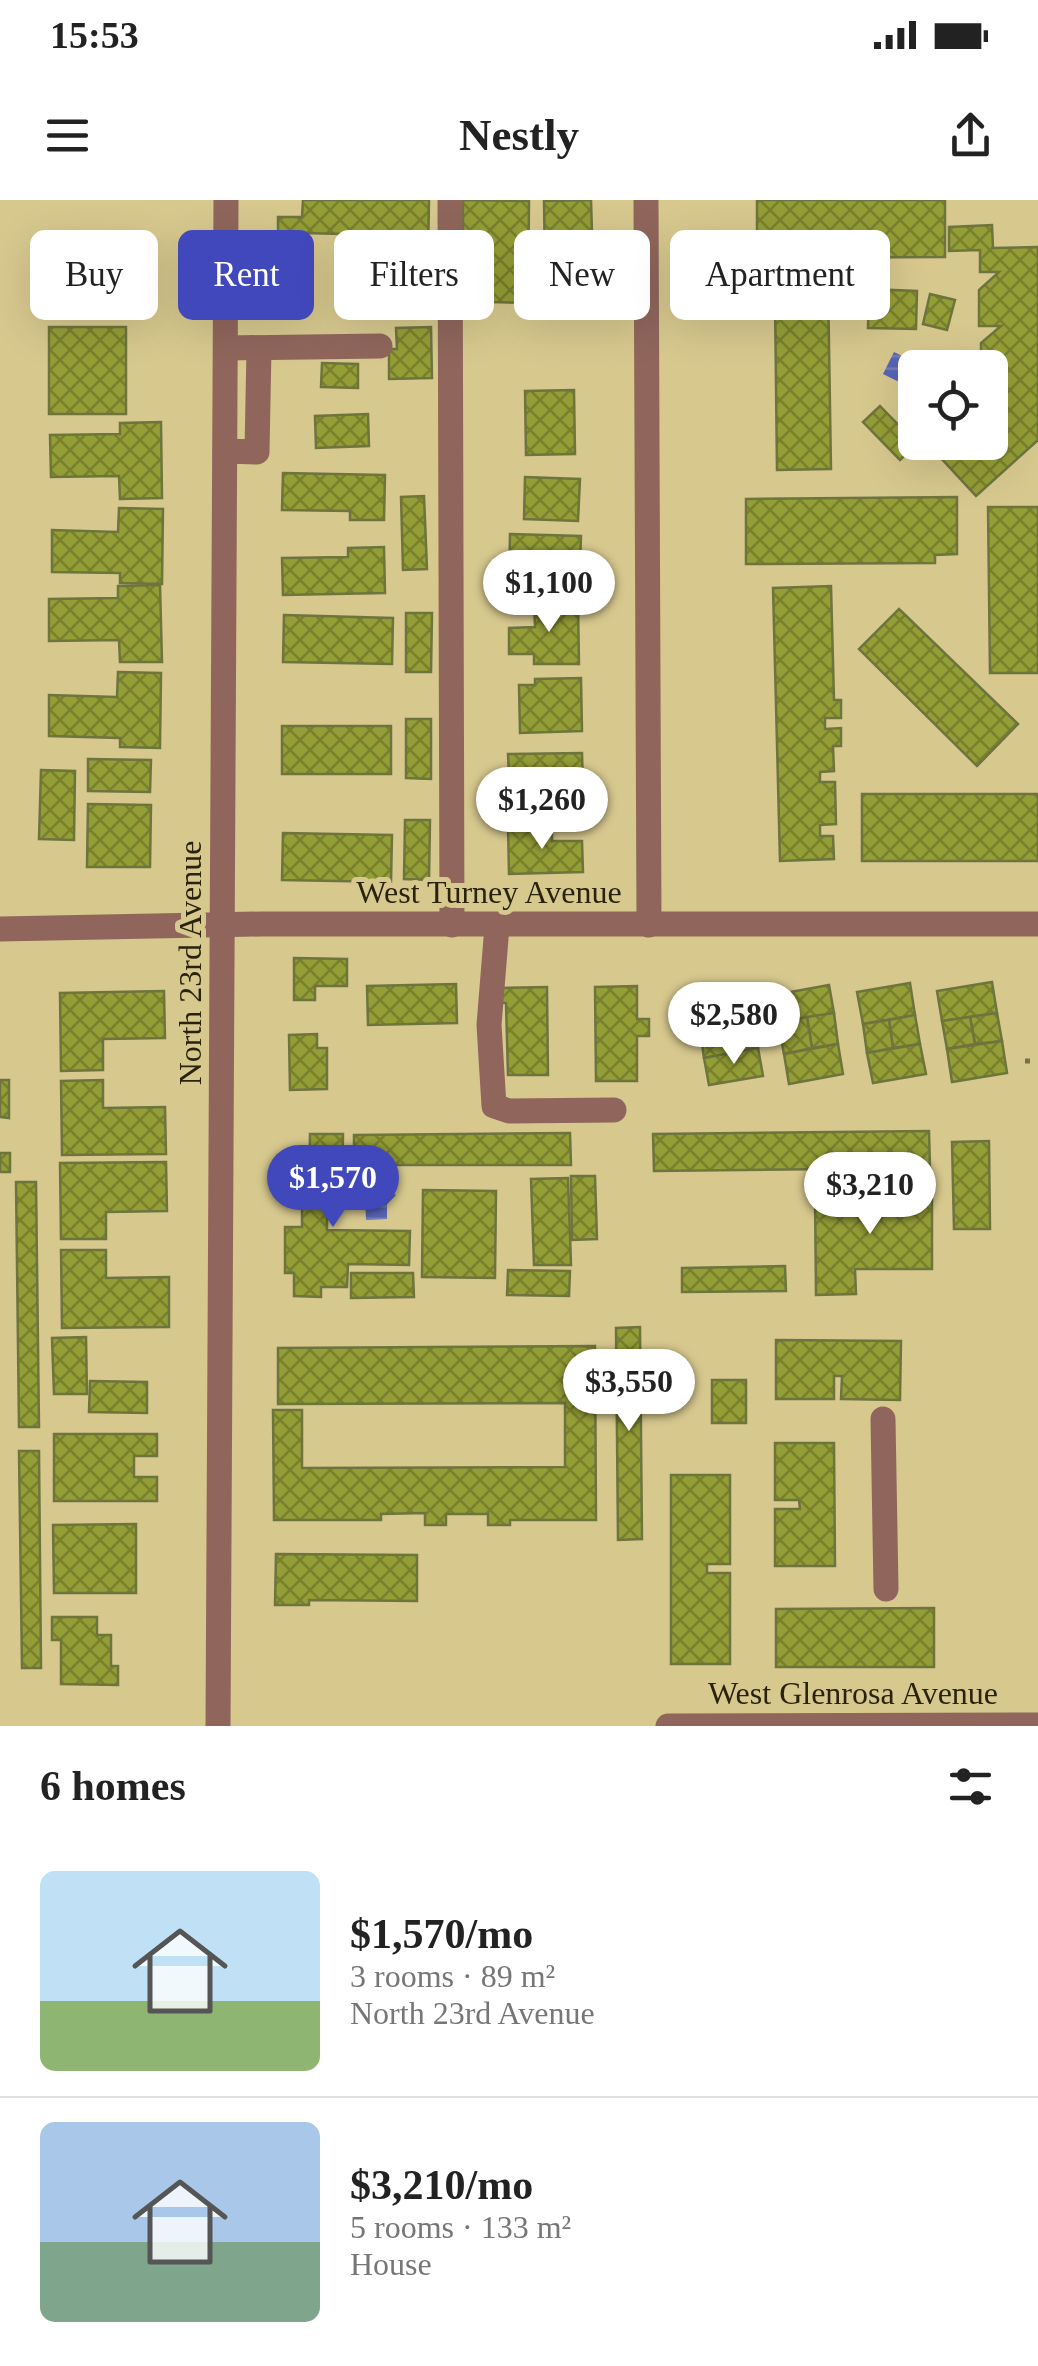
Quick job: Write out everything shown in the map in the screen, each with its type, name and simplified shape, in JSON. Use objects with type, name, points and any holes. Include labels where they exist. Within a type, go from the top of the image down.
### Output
[{"type":"street","name":"North 23rd Avenue","points":[[218,1726],[226,200]]},
{"type":"street","points":[[450,200],[452,926]]},
{"type":"street","points":[[646,200],[648,924]]},
{"type":"street","points":[[226,348],[380,346]]},
{"type":"street","points":[[225,451],[257,452],[259,348]]},
{"type":"street","name":"West Turney Avenue","points":[[0,930],[1038,924]]},
{"type":"street","points":[[497,926],[489,1025],[494,1106],[509,1111],[614,1110]]},
{"type":"street","points":[[883,1420],[886,1589]]},
{"type":"street","name":"West Glenrosa Avenue","points":[[668,1726],[1038,1725]]},
{"type":"path","points":[[1025,1061],[1038,1061]]},
{"type":"water","points":[[894,352],[898,354],[898,382],[883,374]]},
{"type":"water","points":[[377,1182],[396,1195],[387,1204],[387,1219],[366,1220],[365,1197]]},
{"type":"building","points":[[303,200],[429,200],[428,230],[334,230],[334,234],[278,230],[278,217],[302,217]]},
{"type":"building","points":[[463,200],[529,201],[529,230],[514,230],[514,303],[494,302],[494,230],[463,230]]},
{"type":"building","points":[[591,200],[592,230],[544,230],[544,201]]},
{"type":"building","points":[[757,200],[945,200],[945,257],[890,257],[890,230],[757,230]]},
{"type":"building","points":[[992,225],[993,248],[1038,247],[1038,440],[976,496],[943,460],[1008,460],[1008,350],[981,350],[981,343],[1001,326],[979,326],[979,290],[999,272],[980,272],[980,250],[949,251],[949,227]]},
{"type":"building","points":[[890,290],[917,291],[916,329],[868,328],[868,320],[890,320]]},
{"type":"building","points":[[930,294],[955,300],[947,330],[923,324]]},
{"type":"building","points":[[775,320],[829,320],[831,469],[777,470]]},
{"type":"building","points":[[49,327],[126,327],[126,414],[49,414]]},
{"type":"building","points":[[431,327],[432,378],[389,379],[389,349],[397,349],[396,328]]},
{"type":"building","points":[[322,363],[358,364],[358,388],[321,387]]},
{"type":"building","points":[[574,390],[575,454],[526,455],[525,391]]},
{"type":"building","points":[[880,406],[898,424],[898,458],[863,422]]},
{"type":"building","points":[[368,414],[369,446],[316,448],[315,416]]},
{"type":"building","points":[[161,422],[162,498],[120,499],[119,476],[51,477],[50,435],[120,434],[120,423]]},
{"type":"building","points":[[283,473],[385,475],[384,520],[350,520],[350,511],[282,510]]},
{"type":"building","points":[[525,477],[580,479],[578,521],[524,519]]},
{"type":"building","points":[[424,496],[427,569],[403,570],[401,497]]},
{"type":"building","points":[[957,497],[957,554],[935,555],[935,563],[746,564],[746,499]]},
{"type":"building","points":[[988,507],[1038,507],[1038,673],[990,673]]},
{"type":"building","points":[[119,508],[163,509],[162,584],[120,583],[120,573],[52,572],[52,530],[118,532]]},
{"type":"building","points":[[510,534],[581,536],[580,564],[561,563],[561,585],[509,583]]},
{"type":"building","points":[[384,547],[385,593],[283,595],[282,558],[348,557],[348,548]]},
{"type":"building","points":[[160,585],[162,662],[120,662],[119,640],[49,641],[49,599],[118,598],[118,586]]},
{"type":"building","points":[[831,586],[834,700],[841,700],[841,718],[825,718],[825,729],[841,728],[841,746],[833,746],[834,771],[820,772],[820,782],[835,782],[836,824],[820,825],[820,836],[833,836],[834,859],[780,861],[773,588]]},
{"type":"building","points":[[534,604],[578,604],[579,664],[534,664],[534,654],[509,654],[509,628],[535,627]]},
{"type":"building","points":[[899,609],[1018,724],[977,766],[859,649]]},
{"type":"building","points":[[406,613],[432,613],[431,672],[406,672]]},
{"type":"building","points":[[284,615],[393,618],[392,664],[283,662]]},
{"type":"building","points":[[118,672],[161,673],[160,748],[120,747],[120,738],[49,736],[49,695],[117,697]]},
{"type":"building","points":[[581,678],[582,731],[520,733],[519,685],[535,685],[535,679]]},
{"type":"building","points":[[406,719],[431,719],[431,779],[406,778]]},
{"type":"building","points":[[282,726],[391,726],[391,774],[282,774]]},
{"type":"building","points":[[582,753],[583,786],[551,786],[551,801],[496,801],[496,776],[509,776],[508,754]]},
{"type":"building","points":[[88,759],[151,760],[150,792],[88,791]]},
{"type":"building","points":[[41,770],[75,771],[74,840],[39,839]]},
{"type":"building","points":[[862,794],[1038,794],[1038,861],[862,861]]},
{"type":"building","points":[[88,804],[151,805],[150,867],[87,867]]},
{"type":"building","points":[[405,820],[430,820],[429,880],[404,879]]},
{"type":"building","points":[[552,825],[552,841],[582,841],[583,872],[509,874],[508,826]]},
{"type":"building","points":[[283,833],[392,835],[391,882],[282,880]]},
{"type":"building","points":[[294,958],[347,959],[347,986],[315,986],[315,1000],[294,1000]]},
{"type":"building","points":[[992,982],[997,1013],[942,1021],[937,991]]},
{"type":"building","points":[[910,983],[915,1015],[863,1024],[857,992]]},
{"type":"building","points":[[456,984],[457,1023],[368,1025],[367,986]]},
{"type":"building","points":[[748,984],[752,1014],[699,1023],[693,992]]},
{"type":"building","points":[[829,985],[834,1013],[778,1023],[774,995]]},
{"type":"building","points":[[637,986],[637,1019],[649,1019],[649,1036],[637,1036],[637,1081],[596,1081],[595,987]]},
{"type":"building","points":[[547,987],[548,1075],[508,1075],[506,1003],[495,1003],[494,988]]},
{"type":"building","points":[[164,991],[165,1038],[103,1039],[103,1070],[61,1071],[60,993]]},
{"type":"building","points":[[834,1013],[838,1044],[812,1048],[807,1017]]},
{"type":"building","points":[[997,1013],[1002,1041],[975,1044],[970,1017]]},
{"type":"building","points":[[752,1014],[758,1048],[731,1053],[725,1018]]},
{"type":"building","points":[[915,1015],[920,1044],[893,1048],[889,1020]]},
{"type":"building","points":[[807,1017],[812,1048],[784,1054],[778,1023]]},
{"type":"building","points":[[970,1017],[975,1044],[947,1049],[942,1021]]},
{"type":"building","points":[[725,1018],[731,1053],[704,1058],[699,1023]]},
{"type":"building","points":[[889,1020],[893,1048],[867,1053],[863,1024]]},
{"type":"building","points":[[317,1034],[317,1048],[327,1048],[327,1089],[290,1090],[289,1035]]},
{"type":"building","points":[[1002,1041],[1007,1073],[952,1082],[947,1049]]},
{"type":"building","points":[[838,1044],[843,1074],[789,1084],[784,1054]]},
{"type":"building","points":[[920,1044],[926,1074],[873,1083],[867,1053]]},
{"type":"building","points":[[758,1048],[763,1076],[709,1085],[704,1058]]},
{"type":"building","points":[[0,1080],[9,1080],[9,1118],[0,1117]]},
{"type":"building","points":[[103,1080],[103,1108],[165,1107],[166,1154],[62,1155],[61,1081]]},
{"type":"building","points":[[929,1131],[930,1168],[654,1171],[653,1134]]},
{"type":"building","points":[[570,1133],[571,1165],[354,1165],[354,1135]]},
{"type":"building","points":[[310,1134],[343,1134],[342,1197],[327,1197],[327,1230],[410,1231],[409,1265],[348,1264],[347,1287],[321,1287],[321,1297],[294,1296],[294,1273],[285,1273],[285,1227],[302,1227],[302,1196],[309,1196]]},
{"type":"building","points":[[989,1141],[990,1229],[954,1229],[952,1142]]},
{"type":"building","points":[[0,1153],[10,1153],[10,1172],[0,1172]]},
{"type":"building","points":[[166,1162],[167,1211],[106,1212],[106,1239],[61,1239],[60,1163]]},
{"type":"building","points":[[571,1176],[595,1176],[597,1239],[572,1240]]},
{"type":"building","points":[[568,1178],[571,1265],[534,1265],[531,1179]]},
{"type":"building","points":[[16,1182],[36,1182],[39,1427],[19,1427]]},
{"type":"building","points":[[423,1190],[496,1191],[495,1278],[422,1277]]},
{"type":"building","points":[[932,1195],[932,1269],[855,1269],[856,1294],[816,1295],[815,1196]]},
{"type":"building","points":[[61,1250],[106,1250],[106,1278],[169,1277],[169,1327],[62,1328]]},
{"type":"building","points":[[785,1266],[786,1291],[682,1292],[682,1268]]},
{"type":"building","points":[[508,1270],[570,1271],[569,1296],[507,1295]]},
{"type":"building","points":[[351,1273],[413,1273],[414,1297],[351,1298]]},
{"type":"building","points":[[640,1327],[642,1539],[618,1540],[616,1328]]},
{"type":"building","points":[[86,1337],[87,1394],[54,1394],[52,1338]]},
{"type":"building","points":[[776,1340],[901,1341],[900,1400],[841,1399],[842,1376],[834,1376],[834,1399],[776,1399]]},
{"type":"building","points":[[595,1346],[596,1520],[510,1520],[510,1525],[488,1525],[488,1514],[446,1514],[446,1525],[425,1525],[425,1513],[381,1514],[381,1520],[274,1520],[273,1410],[302,1410],[302,1468],[565,1467],[565,1403],[278,1404],[278,1348]]},
{"type":"building","points":[[712,1380],[746,1380],[746,1423],[712,1423]]},
{"type":"building","points":[[90,1381],[147,1382],[147,1413],[89,1412]]},
{"type":"building","points":[[54,1434],[157,1434],[157,1456],[134,1456],[134,1477],[157,1477],[157,1501],[54,1501]]},
{"type":"building","points":[[775,1443],[834,1443],[835,1566],[775,1566],[775,1509],[800,1509],[799,1500],[775,1500]]},
{"type":"building","points":[[19,1451],[39,1451],[41,1668],[22,1668]]},
{"type":"building","points":[[671,1475],[730,1475],[730,1564],[707,1564],[707,1573],[730,1573],[730,1664],[671,1664]]},
{"type":"building","points":[[136,1524],[136,1593],[54,1593],[53,1525]]},
{"type":"building","points":[[276,1554],[417,1555],[417,1601],[309,1600],[309,1605],[275,1605]]},
{"type":"building","points":[[934,1608],[934,1667],[776,1667],[776,1609]]},
{"type":"building","points":[[52,1617],[97,1617],[97,1635],[111,1635],[111,1666],[118,1666],[118,1685],[61,1684],[61,1640],[52,1640]]}]
